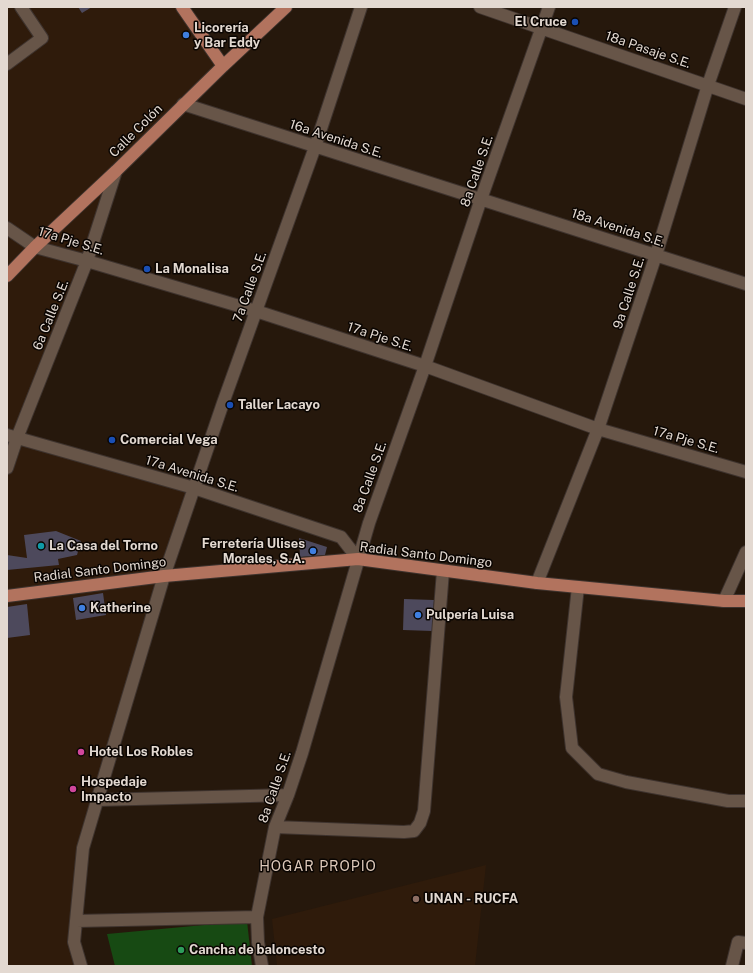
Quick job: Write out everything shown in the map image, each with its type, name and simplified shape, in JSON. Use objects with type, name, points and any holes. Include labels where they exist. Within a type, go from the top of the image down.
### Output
[{"type":"main road","points":[[182,7],[222,66]]},
{"type":"main road","name":"Calle Colón","points":[[7,276],[222,66],[286,7]]},
{"type":"main road","name":"Radial Santo Domingo","points":[[7,596],[164,576],[358,560],[537,583],[746,602]]},
{"type":"street","points":[[7,64],[42,38],[21,7]]},
{"type":"street","name":"7a Calle S.E.","points":[[81,966],[74,942],[83,848],[97,800],[164,576],[223,403],[315,147],[361,7]]},
{"type":"street","name":"18a Pasaje S.E.","points":[[480,7],[746,99]]},
{"type":"street","name":"8a Calle S.E.","points":[[262,966],[258,942],[257,917],[275,827],[288,795],[302,753],[369,523],[549,7]]},
{"type":"street","name":"9a Calle S.E.","points":[[537,583],[598,429],[656,255],[708,86],[735,7]]},
{"type":"street","name":"16a Avenida S.E.","points":[[183,104],[482,199]]},
{"type":"street","name":"6a Calle S.E.","points":[[7,468],[12,437],[87,261],[116,170]]},
{"type":"street","name":"18a Avenida S.E.","points":[[482,199],[746,284]]},
{"type":"street","name":"17a Pje S.E.","points":[[7,228],[35,247],[256,311],[425,366],[598,429],[746,472]]},
{"type":"street","name":"17a Avenida S.E.","points":[[12,437],[194,488],[341,537],[358,560]]},
{"type":"street","points":[[724,601],[746,552]]},
{"type":"street","points":[[275,827],[404,832],[414,831],[420,823],[424,811],[443,571]]},
{"type":"street","points":[[578,587],[566,697],[572,748],[598,774],[626,782],[728,801],[746,801]]},
{"type":"street","points":[[97,800],[288,795]]},
{"type":"street","points":[[76,921],[257,917]]},
{"type":"street","points":[[732,966],[738,942],[746,943]]},
{"type":"shaded area","points":[[7,7],[182,7],[223,66],[116,171],[22,439],[196,489],[83,848],[76,921],[81,966],[7,966]]},
{"type":"shaded area","name":"UNAN - RUCFA","points":[[486,865],[475,966],[277,966],[272,919]]},
{"type":"green space","name":"Cancha de baloncesto","points":[[247,921],[252,966],[115,966],[107,934]]},
{"type":"building","points":[[78,7],[92,7],[82,13]]},
{"type":"building","points":[[56,531],[81,541],[77,555],[58,559],[59,565],[7,570],[7,555],[27,558],[24,535]]},
{"type":"building","name":"Ferretería Ulises Morales, S.A.","points":[[299,538],[327,547],[325,555],[300,557]]},
{"type":"building","points":[[103,593],[106,615],[76,620],[73,598]]},
{"type":"building","name":"Pulpería Luisa","points":[[404,599],[434,600],[432,631],[403,630]]},
{"type":"building","points":[[27,604],[30,635],[7,638],[7,607]]},
{"type":"place","name":"El Cruce","points":[[575,22]]},
{"type":"place","name":"Licorería y Bar Eddy","points":[[186,35]]},
{"type":"place","name":"La Monalisa","points":[[147,269]]},
{"type":"place","name":"Taller Lacayo","points":[[230,405]]},
{"type":"place","name":"Comercial Vega","points":[[112,440]]},
{"type":"place","name":"La Casa del Torno","points":[[41,546]]},
{"type":"place","name":"Ferretería Ulises Morales, S.A.","points":[[313,551]]},
{"type":"place","name":"Katherine","points":[[82,608]]},
{"type":"place","name":"Pulpería Luisa","points":[[418,615]]},
{"type":"place","name":"Hotel Los Robles","points":[[81,752]]},
{"type":"place","name":"Hospedaje Impacto","points":[[73,789]]},
{"type":"place","name":"UNAN - RUCFA","points":[[416,899]]},
{"type":"place","name":"Cancha de baloncesto","points":[[181,950]]},
{"type":"district","name":"HOGAR PROPIO","points":[[318,867]]}]
